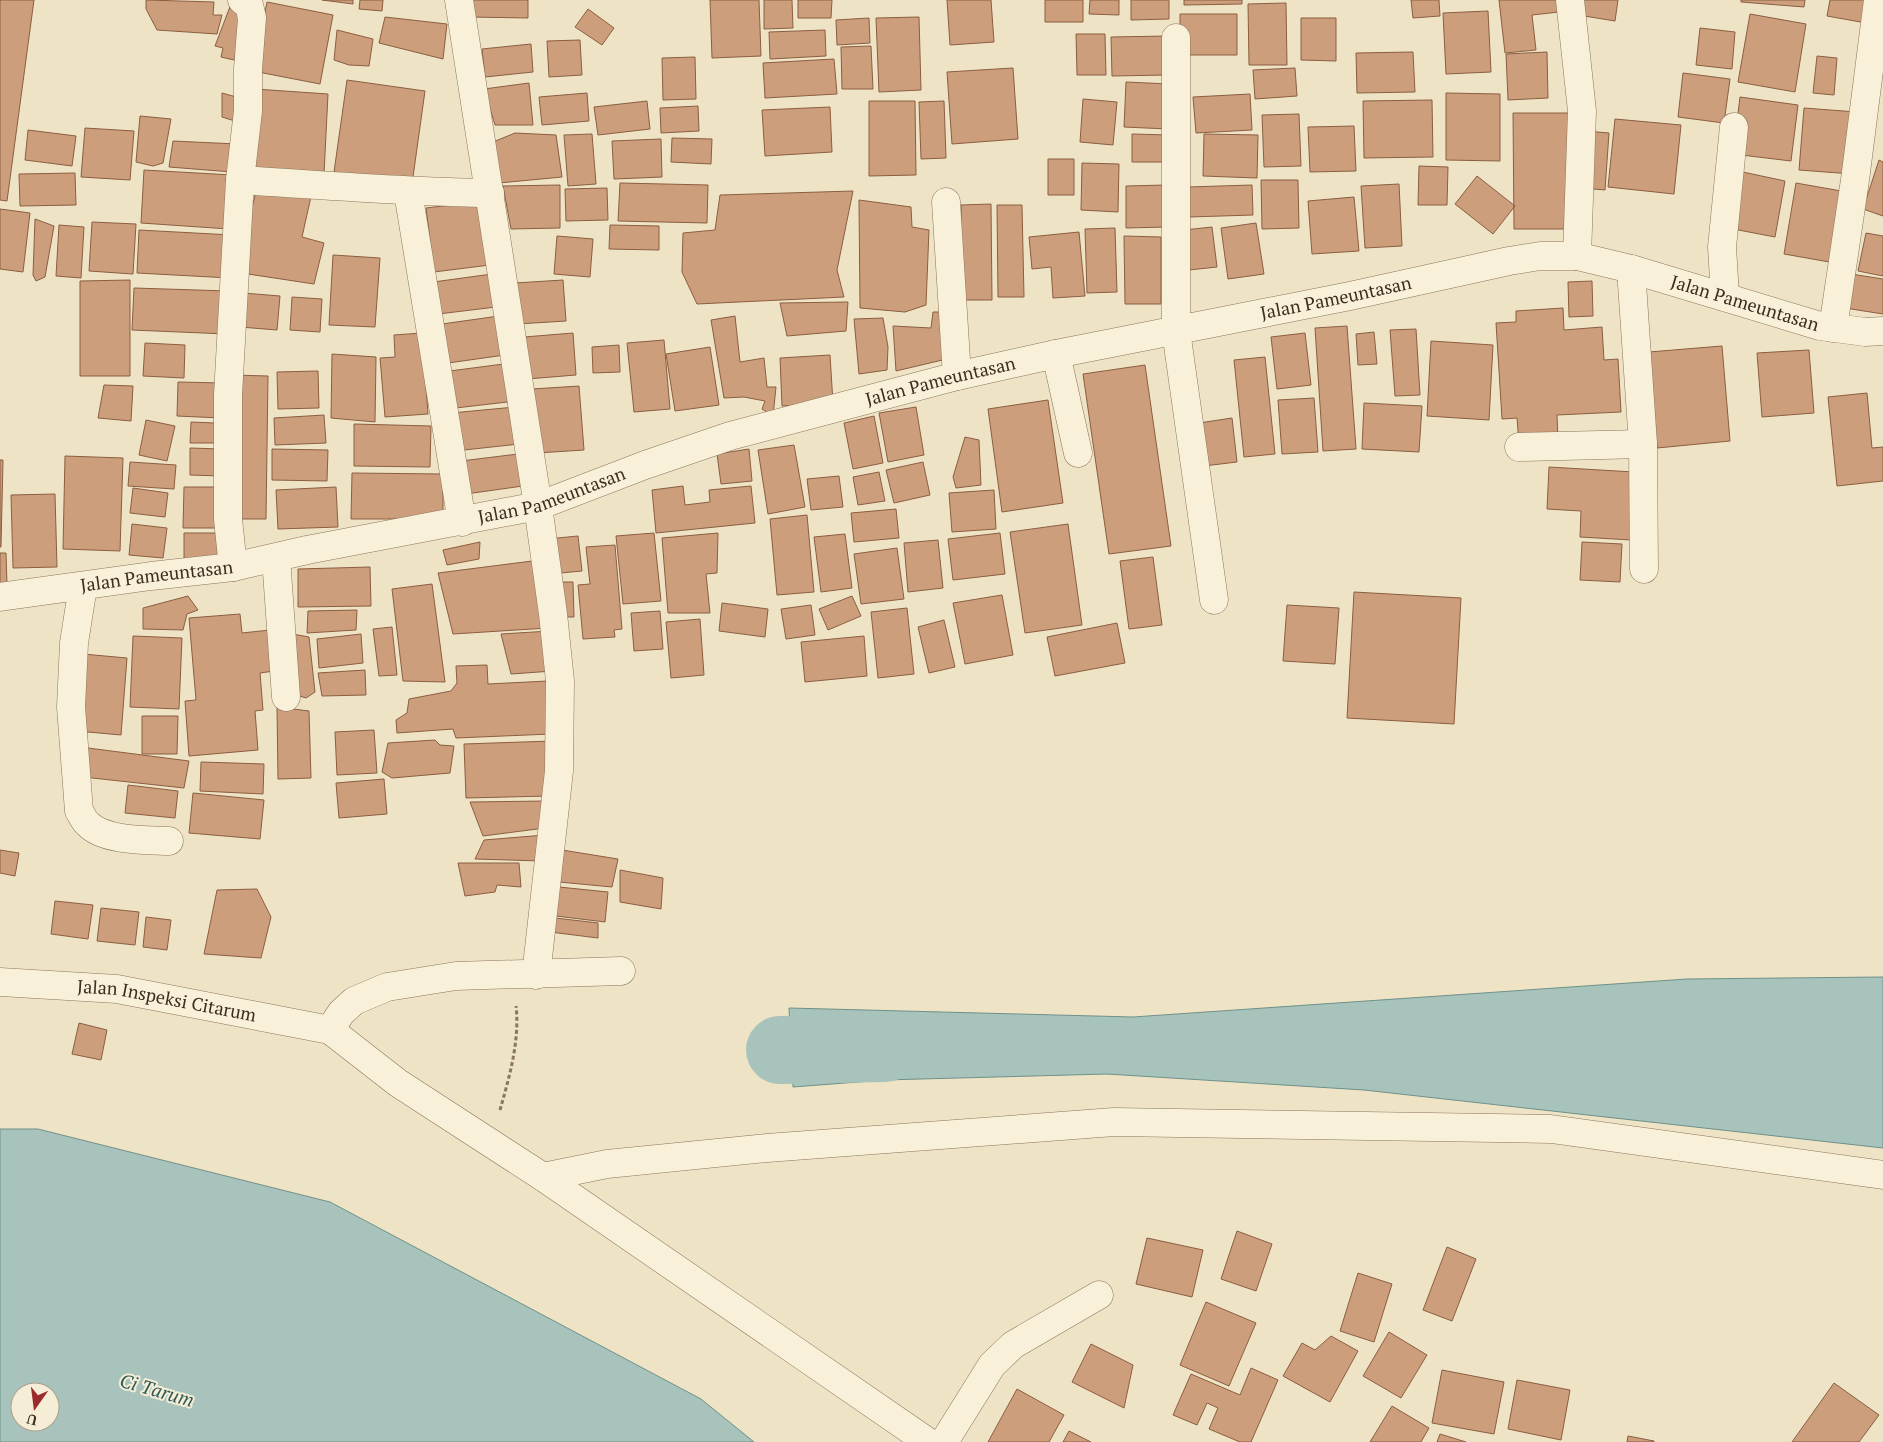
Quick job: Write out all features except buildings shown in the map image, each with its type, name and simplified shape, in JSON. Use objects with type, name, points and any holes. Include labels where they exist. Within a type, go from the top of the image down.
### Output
[{"type":"street","points":[[233,567],[228,519],[228,395],[240,180],[248,111],[248,69],[252,18],[249,5],[242,0]]},
{"type":"street","points":[[459,0],[538,506],[560,681],[559,770],[524,975]]},
{"type":"street","points":[[1570,0],[1582,111],[1577,256]]},
{"type":"street","points":[[1833,328],[1856,180],[1878,0]]},
{"type":"street","points":[[1176,38],[1176,331],[1214,600]]},
{"type":"street","points":[[1725,296],[1722,247],[1734,127]]},
{"type":"street","points":[[240,180],[408,192],[490,193]]},
{"type":"street","points":[[408,192],[462,522]]},
{"type":"street","points":[[946,202],[957,376]]},
{"type":"street","name":"Jalan Pameuntasan","points":[[0,597],[151,576],[233,567],[538,506],[645,465],[730,436],[957,376],[1056,354],[1540,256],[1577,256],[1631,269],[1820,326],[1865,332],[1883,331]]},
{"type":"street","points":[[1631,269],[1643,444],[1644,569]]},
{"type":"street","points":[[1056,354],[1078,453]]},
{"type":"street","points":[[1519,448],[1643,444]]},
{"type":"street","points":[[276,558],[286,697]]},
{"type":"street","points":[[83,586],[74,643],[71,707],[79,811],[88,824],[98,831],[135,840],[169,841]]},
{"type":"street","points":[[621,971],[456,976],[387,987],[354,1001],[341,1013],[330,1030],[398,1083],[543,1176],[928,1442]]},
{"type":"street","name":"Jalan Inspeksi Citarum","points":[[0,982],[117,989],[330,1030]]},
{"type":"street","points":[[543,1176],[607,1164],[767,1148],[1114,1122],[1551,1129],[1883,1175]]},
{"type":"street","points":[[944,1442],[992,1365],[1013,1345],[1099,1295]]},
{"type":"path","points":[[490,1142],[512,1062],[524,975]]},
{"type":"water","points":[[1883,977],[1883,1148],[1364,1090],[1107,1074],[884,1080],[793,1087],[789,1008],[1133,1017],[1687,979]]},
{"type":"water","name":"Ci Tarum","points":[[0,1129],[38,1129],[330,1202],[701,1399],[754,1442],[0,1442]]},
{"type":"waterway","points":[[780,1050],[885,1048]]}]
